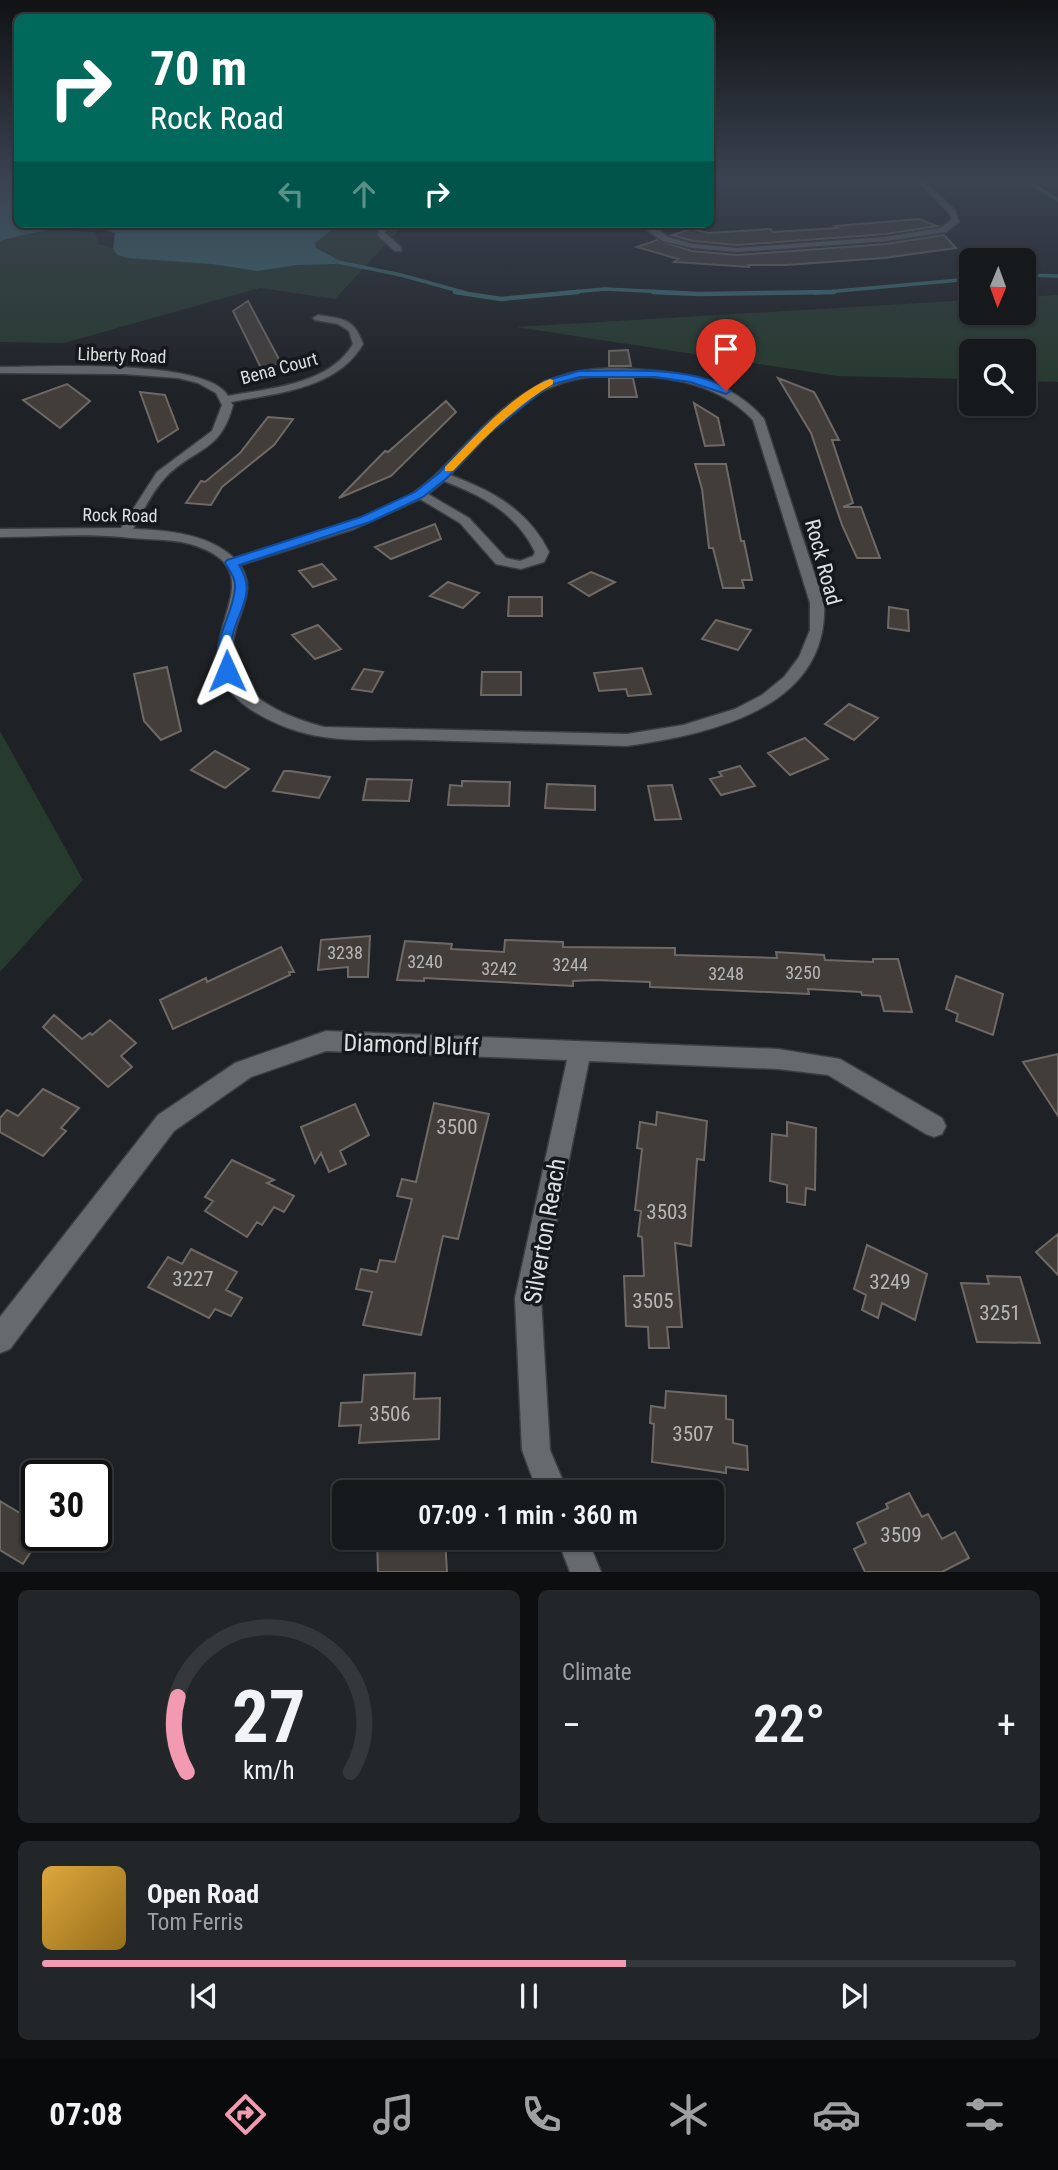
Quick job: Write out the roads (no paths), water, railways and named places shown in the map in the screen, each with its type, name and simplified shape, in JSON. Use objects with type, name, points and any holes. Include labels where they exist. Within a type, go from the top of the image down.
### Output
[{"type":"street","name":"Bena Court","points":[[226,400],[309,381],[333,371],[349,359],[358,344],[354,329],[341,322],[318,318]]},
{"type":"street","name":"Liberty Road","points":[[5,370],[170,373],[207,383],[219,390],[226,400]]},
{"type":"street","points":[[0,380],[5,370]]},
{"type":"street","name":"Rock Road","points":[[0,533],[162,535],[189,540],[214,549],[232,563],[242,588],[225,642],[227,671],[235,686],[251,703],[270,715],[324,732],[627,740],[667,735],[715,723],[768,697],[792,677],[809,653],[817,628],[817,603],[758,418],[745,403],[726,391],[692,379],[655,374],[597,373],[563,377],[536,390],[482,433],[443,475],[419,494],[365,520],[232,563]]},
{"type":"street","points":[[124,534],[160,476],[221,428],[228,413],[226,400]]},
{"type":"street","points":[[419,494],[466,520],[483,536],[500,561],[521,565],[539,559],[542,552],[537,540],[514,511],[481,490],[443,475]]},
{"type":"street","name":"Diamond Bluff","points":[[0,1339],[166,1122],[243,1070],[326,1041],[778,1059],[832,1066],[934,1126]]},
{"type":"street","name":"Silverton Reach","points":[[549,1480],[536,1450],[528,1298],[580,1051]]},
{"type":"street","points":[[577,1550],[586,1572]]},
{"type":"water","points":[[115,251],[322,251],[340,261],[335,264],[297,265],[257,271],[118,255]]},
{"type":"waterway","points":[[338,262],[401,275],[466,293]]},
{"type":"waterway","points":[[1036,275],[1058,276]]},
{"type":"waterway","points":[[825,292],[959,280]]},
{"type":"waterway","points":[[560,293],[605,289],[686,293]]},
{"type":"waterway","points":[[455,292],[501,299],[578,292]]},
{"type":"waterway","points":[[653,292],[825,292]]},
{"type":"waterway","points":[[815,293],[825,292]]},
{"type":"waterway","points":[[825,292],[834,292]]}]
